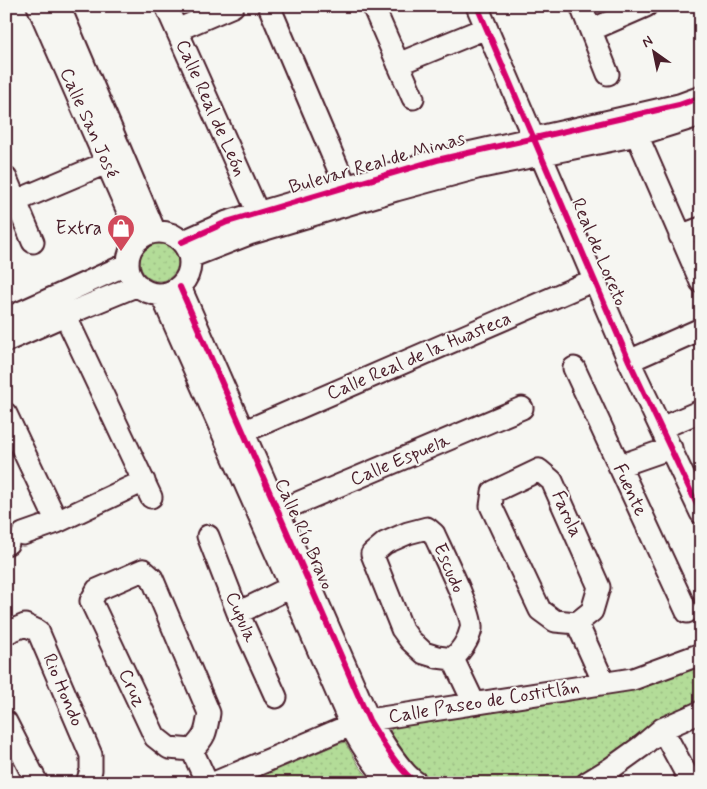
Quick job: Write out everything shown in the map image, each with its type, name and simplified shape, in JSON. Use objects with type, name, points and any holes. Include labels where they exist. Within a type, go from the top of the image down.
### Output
[{"type":"street","name":"Calle San José","points":[[38,6],[106,162],[148,235]]},
{"type":"street","name":"Calle San José","points":[[59,6],[148,235]]},
{"type":"street","points":[[166,6],[177,30]]},
{"type":"street","name":"Calle Real de León","points":[[233,6],[177,30],[258,213]]},
{"type":"street","points":[[269,6],[346,187]]},
{"type":"street","points":[[373,6],[413,98]]},
{"type":"street","name":"Real de Loreto","points":[[477,6],[629,361],[699,501]]},
{"type":"street","points":[[581,6],[608,74]]},
{"type":"street","points":[[591,30],[646,6]]},
{"type":"street","points":[[398,64],[486,28]]},
{"type":"street","name":"Bulevar Real de Minas","points":[[186,249],[249,234],[477,168],[538,146],[701,97]]},
{"type":"street","name":"Bulevar Real de Minas","points":[[186,249],[227,222],[437,160],[637,135],[701,115]]},
{"type":"street","points":[[637,135],[701,282]]},
{"type":"street","points":[[16,201],[106,162]]},
{"type":"street","points":[[6,178],[33,242]]},
{"type":"street","points":[[680,236],[701,228]]},
{"type":"street","points":[[165,232],[174,236],[186,249],[190,267],[187,278],[171,290],[153,294],[145,291],[133,279],[128,264],[131,250],[135,244],[148,235],[165,232]]},
{"type":"street","points":[[6,319],[128,264]]},
{"type":"street","name":"Calle Real de la Huasteca","points":[[243,432],[594,280]]},
{"type":"street","points":[[6,341],[138,285]]},
{"type":"street","name":"Calle Río Bravo","points":[[171,290],[243,432],[291,587],[360,723],[389,752],[410,779],[417,783]]},
{"type":"street","name":"Calle Río Bravo","points":[[171,290],[360,723],[358,740],[374,765],[390,783]]},
{"type":"street","points":[[12,540],[147,489],[65,315]]},
{"type":"street","points":[[629,361],[701,329]]},
{"type":"street","name":"Fuente","points":[[574,368],[687,612]]},
{"type":"street","name":"Calle Espuela","points":[[270,515],[522,408]]},
{"type":"street","points":[[661,428],[701,411]]},
{"type":"street","points":[[6,414],[57,522]]},
{"type":"street","points":[[619,466],[671,448]]},
{"type":"street","name":"Farola","points":[[539,470],[552,482],[599,587],[592,611],[577,624],[555,621],[540,610],[491,506],[493,492],[539,470]]},
{"type":"street","name":"Escudo","points":[[427,528],[434,534],[467,609],[472,627],[464,647],[452,659],[437,657],[424,652],[410,640],[402,629],[372,554],[385,543],[408,533],[427,528]]},
{"type":"street","name":"Cupula","points":[[208,536],[238,613],[276,697]]},
{"type":"street","name":"Cruz","points":[[143,570],[152,578],[209,713],[203,740],[192,750],[169,748],[155,738],[91,601],[97,590],[143,570]]},
{"type":"street","points":[[238,613],[291,587]]},
{"type":"street","points":[[577,624],[604,683]]},
{"type":"street","name":"Rio Hondo","points":[[6,633],[25,625],[38,631],[91,755],[91,770],[87,783]]},
{"type":"street","name":"Calle Paseo de Costitlán","points":[[214,783],[360,723],[474,703],[526,697],[633,679],[701,654]]},
{"type":"street","points":[[452,659],[474,703]]},
{"type":"street","points":[[587,783],[642,746],[662,729],[701,712]]},
{"type":"street","points":[[6,722],[37,783]]},
{"type":"street","points":[[662,729],[690,779]]},
{"type":"street","points":[[192,750],[207,783]]},
{"type":"green space","points":[[159,243],[172,249],[178,262],[172,275],[159,281],[146,275],[140,262],[146,249]]},
{"type":"green space","points":[[701,661],[701,703],[625,746],[596,770],[568,783],[433,783],[419,774],[388,736],[392,728],[645,685]]},
{"type":"green space","points":[[345,742],[359,766],[373,783],[246,783],[338,744]]},
{"type":"cycle path","points":[[477,6],[629,361],[701,513]]},
{"type":"cycle path","points":[[182,242],[227,222],[437,160],[679,105],[701,97]]},
{"type":"cycle path","points":[[180,287],[369,720],[397,763],[417,783]]},
{"type":"place","name":"Extra","points":[[121,252]]}]
